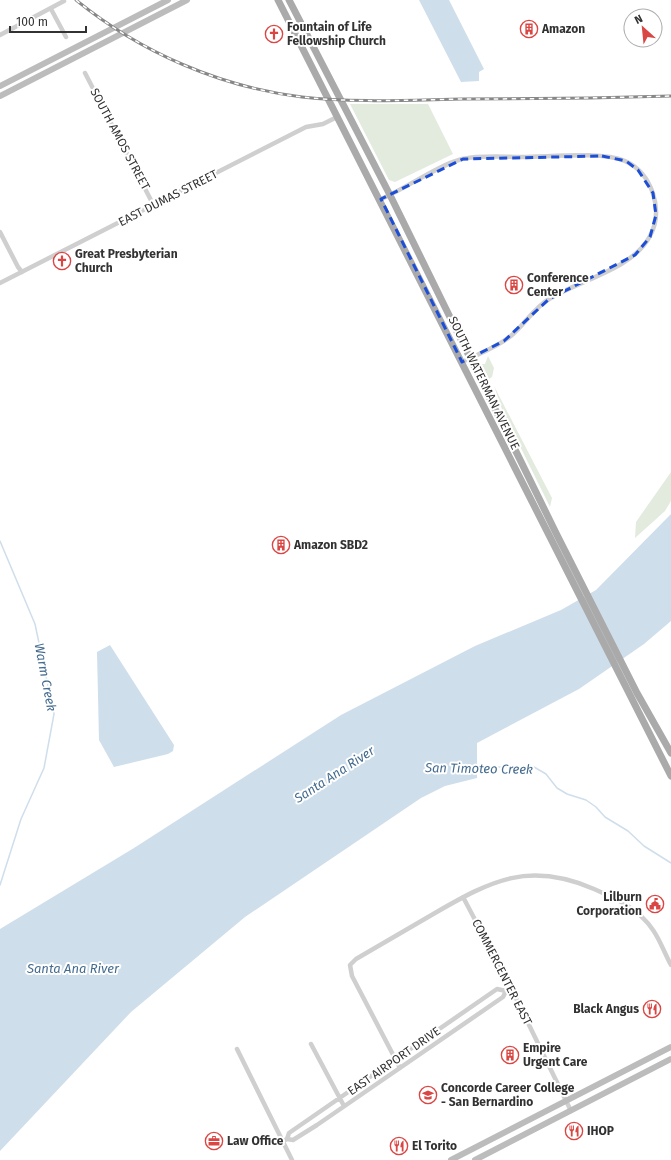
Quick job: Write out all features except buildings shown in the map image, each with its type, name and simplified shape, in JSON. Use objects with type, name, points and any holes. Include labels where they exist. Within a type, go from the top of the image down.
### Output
[{"type":"main road","points":[[0,86],[168,0]]},
{"type":"main road","points":[[0,96],[187,0]]},
{"type":"main road","name":"SOUTH WATERMAN AVENUE","points":[[278,0],[671,776]]},
{"type":"main road","name":"SOUTH WATERMAN AVENUE","points":[[290,0],[390,195],[556,533],[625,668],[671,753]]},
{"type":"main road","points":[[451,1160],[671,1047]]},
{"type":"main road","points":[[475,1160],[571,1112],[671,1059]]},
{"type":"street","points":[[0,35],[64,1]]},
{"type":"street","points":[[51,9],[66,37]]},
{"type":"street","name":"SOUTH AMOS STREET","points":[[85,73],[154,206]]},
{"type":"street","name":"EAST DUMAS STREET","points":[[0,283],[154,206],[306,127],[323,124],[337,117]]},
{"type":"street","points":[[380,199],[452,163],[474,157],[602,156],[626,161],[638,170],[648,182],[656,203],[654,228],[642,247],[626,260],[549,299],[504,341],[462,362]]},
{"type":"street","points":[[0,232],[22,272]]},
{"type":"street","points":[[400,1068],[352,976],[350,965],[356,959],[463,897],[491,883],[522,876],[561,877],[575,881],[627,905],[638,912],[653,930],[671,965]]},
{"type":"street","name":"COMMERCENTER EAST","points":[[463,897],[511,988],[571,1112]]},
{"type":"street","name":"EAST AIRPORT DRIVE","points":[[506,991],[497,989],[289,1133],[285,1140],[293,1140],[344,1106],[503,997],[506,991],[511,988]]},
{"type":"street","points":[[311,1044],[344,1106]]},
{"type":"street","points":[[237,1049],[285,1140],[292,1160]]},
{"type":"highlighted area","points":[[602,156],[626,161],[638,170],[653,193],[656,215],[650,237],[635,255],[549,299],[504,341],[462,362],[381,199],[463,159]]},
{"type":"shaded area","points":[[350,104],[428,104],[453,154],[395,182],[389,180]]},
{"type":"shaded area","points":[[488,356],[494,368],[492,377],[489,379],[482,364],[485,364]]},
{"type":"shaded area","points":[[494,386],[552,498],[550,507],[503,412]]},
{"type":"shaded area","points":[[671,472],[671,501],[665,511],[635,538],[636,522]]},
{"type":"water","points":[[419,0],[449,0],[484,69],[479,72],[479,81],[461,82]]},
{"type":"water","name":"Santa Ana River","points":[[671,514],[671,621],[644,644],[579,689],[477,743],[477,778],[445,786],[421,798],[245,917],[131,1012],[0,1151],[0,929],[134,848],[341,715],[475,646],[561,610],[596,590]]},
{"type":"water","points":[[110,645],[174,745],[173,751],[168,754],[114,767],[99,740],[97,652]]},
{"type":"waterway","name":"Warm Creek","points":[[0,541],[35,624],[54,714],[44,768],[21,819],[0,885]]},
{"type":"waterway","name":"San Timoteo Creek","points":[[476,767],[534,767],[546,774],[557,788],[567,794],[586,800],[596,807],[605,817],[628,831],[644,846],[671,863]]},
{"type":"railway","points":[[76,0],[101,19],[154,51],[211,76],[271,92],[322,99],[362,101],[671,96]]},
{"type":"place","name":"Amazon","points":[[529,29]]},
{"type":"place","name":"Fountain of Life Fellowship Church","points":[[274,34]]},
{"type":"place","name":"Great Presbyterian Church","points":[[62,261]]},
{"type":"place","name":"Conference Center","points":[[514,285]]},
{"type":"place","name":"Amazon SBD2","points":[[281,545]]},
{"type":"place","name":"Lilburn Corporation","points":[[655,904]]},
{"type":"place","name":"Black Angus","points":[[652,1009]]},
{"type":"place","name":"Empire Urgent Care","points":[[510,1055]]},
{"type":"place","name":"Concorde Career College - San Bernardino","points":[[428,1095]]},
{"type":"place","name":"IHOP","points":[[574,1131]]},
{"type":"place","name":"Law Office","points":[[214,1141]]},
{"type":"place","name":"El Torito","points":[[399,1146]]}]
